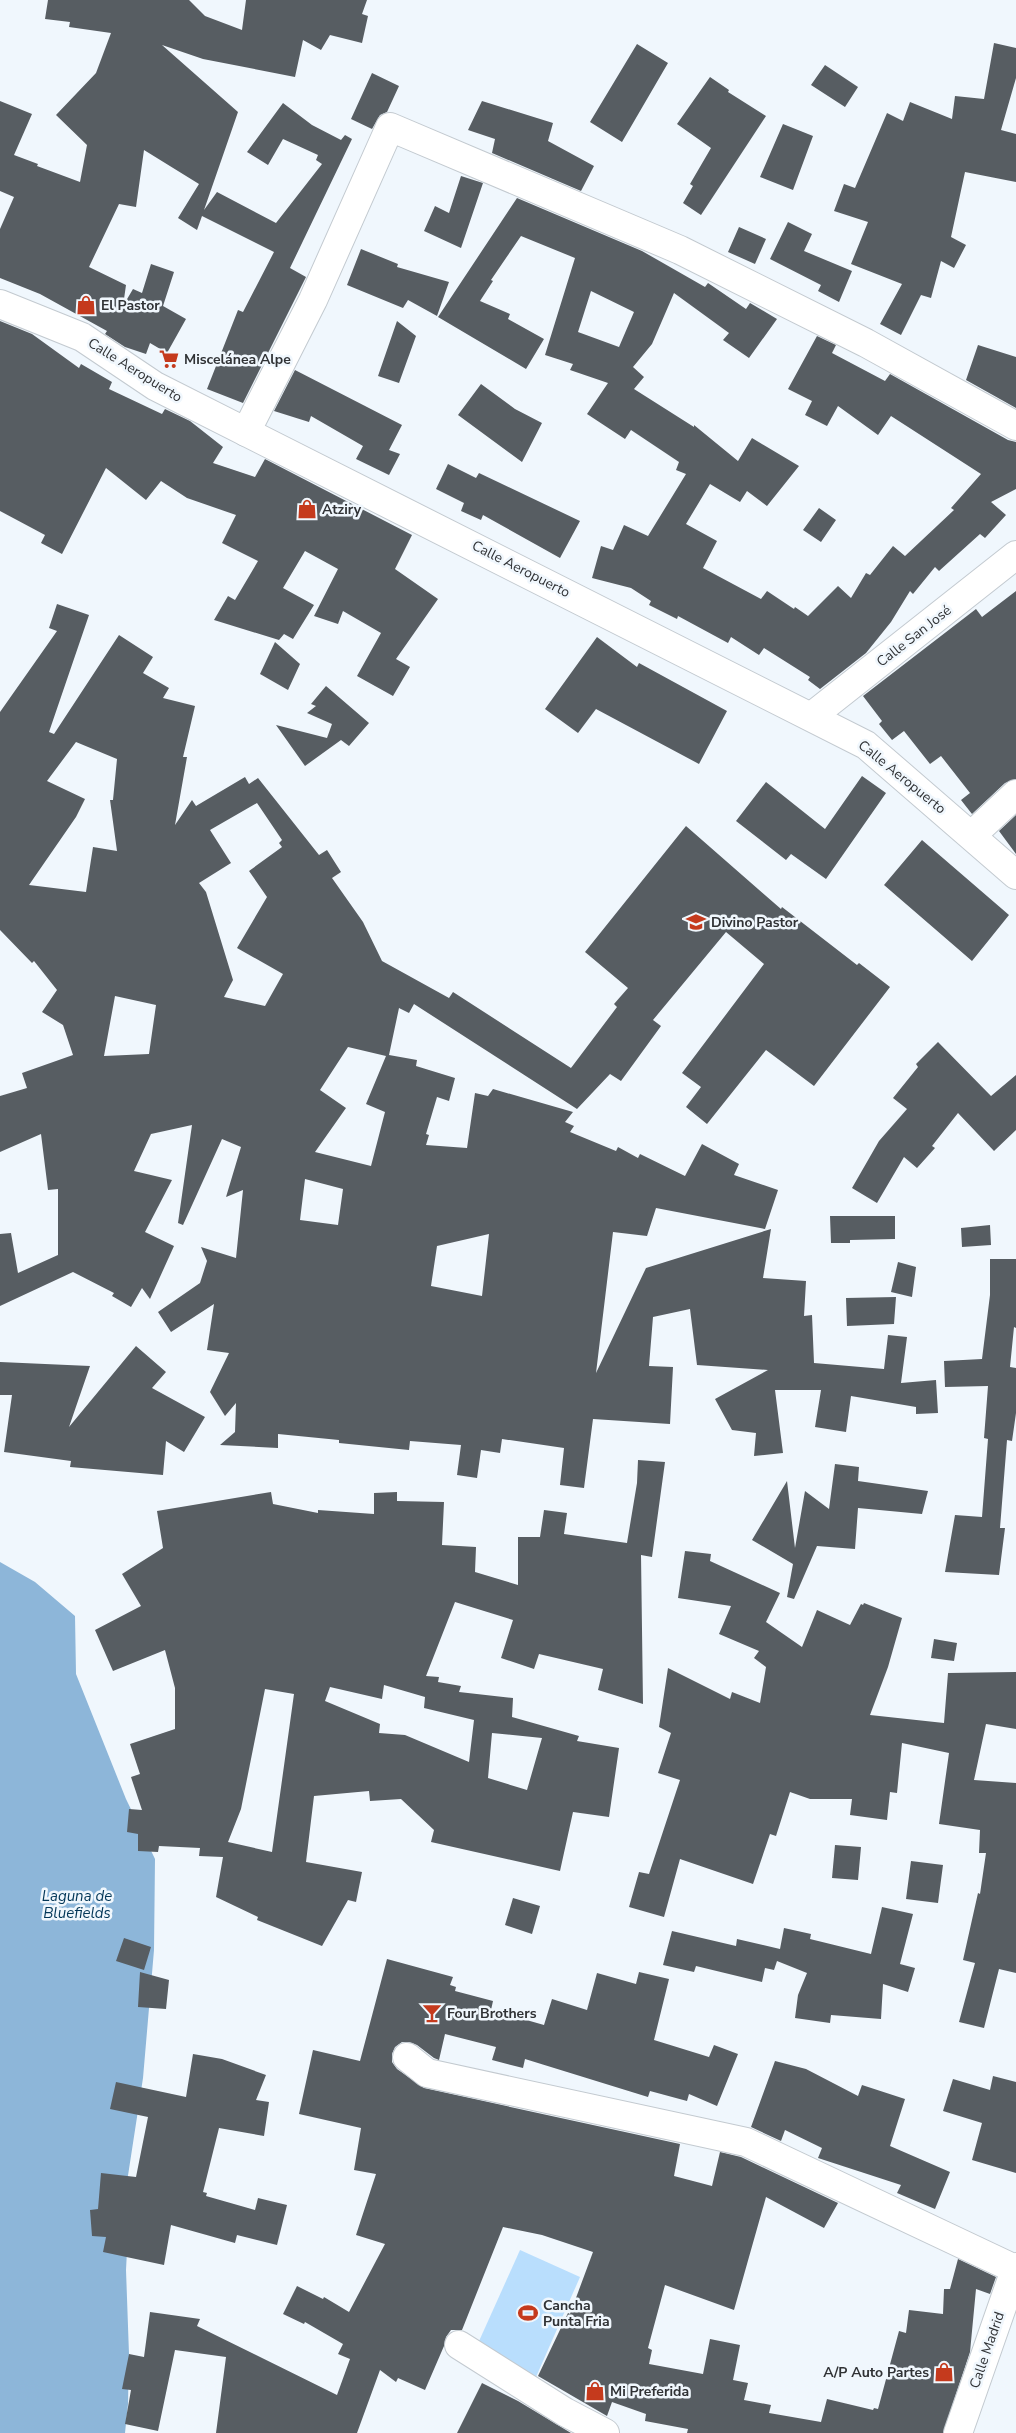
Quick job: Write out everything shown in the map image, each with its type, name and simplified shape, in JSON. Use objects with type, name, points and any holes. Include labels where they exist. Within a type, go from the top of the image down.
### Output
[{"type":"street","points":[[246,432],[313,300],[390,127],[680,250],[866,343],[1016,426]]},
{"type":"street","name":"Calle Aeropuerto","points":[[0,304],[82,338],[155,386],[812,716],[866,745],[1016,875]]},
{"type":"street","name":"Calle San José","points":[[812,716],[1016,555]]},
{"type":"street","points":[[972,835],[1016,794]]},
{"type":"street","points":[[407,2057],[427,2073],[746,2142],[1015,2268]]},
{"type":"street","name":"Calle Madrid","points":[[958,2433],[1015,2268]]},
{"type":"street","points":[[459,2345],[565,2412],[605,2433]]},
{"type":"shaded area","name":"Cancha Punta Fria","points":[[520,2250],[580,2277],[536,2377],[475,2350]]},
{"type":"water","name":"Laguna de Bluefields","points":[[0,1562],[35,1582],[75,1616],[76,1674],[126,1799],[155,1859],[154,1950],[143,2078],[125,2195],[129,2212],[126,2270],[129,2354],[128,2404],[125,2433],[0,2433]]},
{"type":"building","points":[[48,0],[189,0],[205,16],[242,30],[246,0],[367,0],[362,14],[368,16],[362,43],[330,35],[321,50],[303,40],[295,77],[203,59],[162,45],[238,112],[204,210],[217,192],[276,223],[322,164],[316,160],[318,155],[283,139],[268,165],[247,152],[283,103],[312,125],[341,140],[345,135],[352,139],[290,268],[306,277],[243,403],[207,389],[238,310],[243,312],[274,252],[202,216],[197,230],[178,218],[199,184],[144,150],[136,207],[119,204],[89,267],[126,285],[123,306],[133,289],[142,293],[151,264],[174,272],[163,306],[186,319],[167,353],[150,343],[146,354],[125,347],[105,334],[107,331],[40,294],[0,278],[0,229],[14,197],[0,191],[0,101],[32,114],[14,155],[80,182],[87,145],[56,115],[96,73],[111,33],[69,27],[70,22],[45,19]]},
{"type":"building","points":[[994,43],[1016,48],[1016,78],[1001,130],[1016,134],[1016,182],[965,172],[951,237],[966,245],[954,268],[941,261],[931,298],[921,295],[901,335],[880,324],[902,284],[851,264],[868,222],[834,211],[844,184],[855,188],[887,113],[903,121],[910,102],[952,119],[955,96],[984,99]]},
{"type":"building","points":[[637,44],[668,63],[622,142],[590,122]]},
{"type":"building","points":[[825,65],[858,87],[845,107],[811,85]]},
{"type":"building","points":[[372,73],[399,86],[387,112],[380,115],[372,129],[351,119]]},
{"type":"building","points":[[710,77],[729,90],[728,92],[766,116],[701,215],[683,203],[693,186],[690,184],[711,148],[677,124]]},
{"type":"building","points":[[482,101],[553,123],[548,141],[594,166],[581,191],[492,153],[495,139],[468,130]]},
{"type":"building","points":[[783,124],[813,136],[793,190],[760,177]]},
{"type":"building","points":[[461,176],[483,183],[461,248],[424,231],[435,206],[449,213]]},
{"type":"building","points":[[517,198],[642,251],[705,287],[708,283],[746,309],[750,303],[777,319],[749,358],[723,340],[729,333],[674,293],[652,344],[633,367],[644,377],[634,389],[694,427],[694,425],[738,461],[752,438],[799,466],[767,506],[747,491],[740,502],[710,484],[686,524],[717,541],[703,568],[761,599],[767,591],[808,616],[838,586],[851,598],[866,573],[870,575],[893,546],[905,556],[954,510],[951,508],[981,474],[891,416],[878,435],[838,406],[827,426],[805,415],[812,401],[788,389],[817,336],[836,345],[832,353],[885,381],[890,374],[1008,440],[1016,442],[1016,489],[991,502],[1006,515],[985,538],[980,534],[939,571],[935,567],[913,594],[910,591],[891,622],[866,653],[820,689],[808,680],[810,677],[764,648],[759,655],[731,637],[728,643],[678,616],[677,619],[649,605],[651,601],[631,588],[592,578],[601,546],[613,550],[624,525],[648,536],[686,474],[676,470],[679,462],[631,430],[625,439],[587,414],[608,383],[570,370],[573,364],[545,355],[575,258],[521,236],[491,280],[493,281],[480,301],[510,314],[508,319],[544,339],[526,369],[438,317]],"holes":[[[591,291],[634,312],[619,347],[578,332]]]},
{"type":"building","points":[[788,222],[812,234],[804,251],[852,271],[839,302],[818,291],[821,285],[770,259]]},
{"type":"building","points":[[739,227],[766,239],[755,264],[728,252]]},
{"type":"building","points":[[361,249],[398,264],[397,267],[449,282],[437,316],[408,300],[403,308],[347,285]]},
{"type":"building","points":[[0,321],[32,334],[79,368],[81,364],[112,382],[109,389],[162,414],[165,409],[190,421],[223,447],[213,463],[255,477],[265,459],[412,535],[395,569],[438,599],[396,659],[410,667],[393,696],[357,676],[381,633],[343,611],[338,624],[314,616],[338,569],[305,551],[283,588],[314,605],[293,639],[284,634],[279,640],[214,620],[228,596],[235,600],[258,561],[222,543],[236,515],[187,498],[161,481],[146,500],[106,468],[62,554],[41,543],[45,535],[0,511]]},
{"type":"building","points":[[397,321],[416,336],[399,383],[378,376]]},
{"type":"building","points":[[978,345],[1016,357],[1016,408],[966,380]]},
{"type":"building","points":[[295,370],[402,425],[389,450],[400,454],[389,475],[356,459],[363,446],[311,416],[309,422],[274,411]]},
{"type":"building","points":[[481,384],[515,409],[542,423],[522,462],[458,415]]},
{"type":"building","points":[[448,464],[476,478],[479,473],[580,521],[560,558],[483,515],[481,520],[461,511],[464,503],[436,489]]},
{"type":"building","points":[[819,508],[836,520],[821,542],[803,530]]},
{"type":"building","points":[[1016,591],[1016,779],[1005,783],[972,814],[961,800],[970,793],[941,756],[930,764],[904,731],[892,740],[879,724],[882,721],[863,696],[976,609],[982,617]]},
{"type":"building","points":[[57,604],[89,615],[49,732],[54,734],[119,635],[153,657],[143,673],[169,688],[163,698],[195,706],[183,757],[187,757],[175,825],[192,800],[196,806],[245,777],[249,784],[258,778],[319,855],[327,850],[341,872],[332,878],[363,922],[382,961],[449,998],[453,992],[571,1068],[617,1007],[614,1004],[628,988],[585,952],[686,826],[781,909],[782,907],[857,965],[859,963],[890,987],[814,1086],[766,1050],[707,1124],[686,1107],[701,1087],[682,1073],[764,964],[726,932],[653,1020],[661,1026],[621,1081],[610,1074],[577,1109],[414,1004],[409,1013],[399,1008],[389,1055],[417,1060],[416,1066],[455,1078],[449,1101],[437,1097],[426,1134],[429,1135],[426,1145],[467,1148],[475,1093],[488,1096],[493,1089],[573,1112],[565,1122],[574,1126],[570,1132],[616,1151],[618,1147],[638,1158],[640,1154],[685,1176],[702,1144],[739,1164],[734,1175],[778,1190],[765,1229],[656,1208],[647,1236],[613,1232],[596,1373],[646,1268],[771,1229],[763,1278],[806,1281],[804,1316],[812,1315],[814,1363],[884,1369],[888,1335],[907,1337],[901,1383],[936,1380],[938,1413],[916,1414],[916,1407],[851,1396],[846,1432],[815,1427],[821,1390],[775,1390],[783,1453],[754,1456],[756,1433],[732,1430],[715,1399],[768,1370],[697,1365],[690,1309],[653,1317],[649,1366],[673,1367],[670,1424],[593,1419],[584,1488],[560,1485],[564,1448],[502,1439],[500,1453],[481,1450],[477,1478],[457,1475],[461,1445],[410,1441],[409,1450],[339,1443],[339,1440],[278,1434],[278,1448],[220,1445],[235,1432],[236,1403],[225,1416],[210,1392],[229,1353],[207,1350],[214,1304],[171,1332],[158,1312],[200,1283],[207,1261],[201,1247],[236,1258],[243,1190],[226,1197],[241,1147],[222,1139],[183,1225],[178,1223],[192,1125],[151,1134],[134,1171],[172,1180],[145,1232],[174,1246],[150,1299],[142,1288],[131,1307],[112,1296],[114,1293],[73,1272],[0,1306],[0,1234],[11,1233],[18,1273],[58,1255],[58,1189],[48,1190],[41,1134],[0,1152],[0,1096],[27,1088],[22,1073],[73,1055],[63,1025],[42,1012],[57,990],[34,961],[32,963],[0,930],[0,712],[57,631],[49,628]],"holes":[[[76,742],[117,759],[113,800],[110,800],[117,851],[93,847],[86,892],[29,885],[76,817],[85,799],[47,781]],[[257,803],[282,840],[279,843],[282,847],[249,871],[267,897],[237,948],[283,974],[265,1006],[224,997],[233,980],[206,892],[199,883],[231,863],[210,830]],[[115,996],[156,1005],[149,1054],[104,1056]],[[348,1047],[386,1056],[366,1104],[385,1112],[371,1166],[315,1152],[346,1108],[320,1090]],[[305,1179],[343,1189],[338,1225],[300,1220]],[[489,1234],[482,1296],[431,1286],[437,1246]]]},
{"type":"building","points":[[597,637],[637,667],[639,663],[727,711],[699,764],[596,709],[578,733],[545,709]]},
{"type":"building","points":[[275,642],[300,664],[288,690],[260,674]]},
{"type":"building","points":[[326,686],[369,723],[349,746],[341,740],[305,766],[276,725],[327,738],[332,724],[307,713],[316,706],[311,704]]},
{"type":"building","points":[[862,776],[886,793],[826,879],[791,854],[786,860],[736,821],[766,782],[825,829]]},
{"type":"building","points":[[1016,815],[1016,854],[999,831]]},
{"type":"building","points":[[922,840],[1009,915],[972,961],[884,885]]},
{"type":"building","points":[[938,1042],[991,1096],[1016,1075],[1016,1130],[994,1151],[958,1113],[932,1146],[935,1148],[917,1168],[904,1157],[877,1203],[852,1188],[879,1141],[907,1109],[893,1098],[918,1067],[916,1064]]},
{"type":"building","points":[[830,1216],[895,1216],[895,1239],[850,1240],[850,1243],[831,1243]]},
{"type":"building","points":[[990,1225],[991,1245],[962,1247],[961,1228]]},
{"type":"building","points":[[990,1259],[1016,1259],[1016,1328],[1014,1327],[1010,1367],[1016,1368],[1016,1413],[1012,1441],[1007,1440],[1000,1528],[1005,1528],[999,1575],[945,1572],[955,1515],[982,1517],[988,1439],[984,1438],[988,1386],[945,1387],[944,1361],[982,1359],[990,1295]]},
{"type":"building","points":[[898,1262],[916,1267],[912,1297],[891,1292]]},
{"type":"building","points":[[896,1297],[894,1324],[847,1326],[846,1298]]},
{"type":"building","points":[[136,1346],[166,1372],[152,1388],[205,1417],[184,1452],[166,1441],[163,1475],[70,1467],[71,1461],[4,1452],[12,1395],[0,1395],[0,1362],[90,1366],[69,1427]]},
{"type":"building","points":[[638,1460],[665,1462],[652,1557],[641,1555],[643,1704],[598,1690],[603,1669],[539,1654],[534,1669],[501,1658],[513,1620],[455,1602],[426,1676],[439,1677],[438,1682],[461,1686],[459,1692],[513,1698],[512,1717],[579,1736],[577,1741],[619,1748],[609,1817],[573,1812],[560,1871],[431,1842],[434,1830],[401,1799],[370,1801],[369,1791],[314,1796],[306,1862],[362,1872],[356,1902],[348,1900],[322,1946],[257,1920],[258,1917],[216,1897],[223,1857],[199,1856],[200,1848],[159,1846],[158,1852],[138,1851],[138,1834],[127,1832],[129,1809],[142,1810],[131,1777],[140,1774],[130,1744],[175,1729],[175,1688],[165,1650],[113,1671],[95,1630],[141,1606],[122,1574],[163,1548],[157,1511],[271,1492],[273,1504],[318,1513],[318,1510],[374,1514],[374,1493],[397,1492],[397,1501],[444,1502],[442,1545],[476,1547],[475,1572],[518,1585],[518,1537],[540,1537],[544,1510],[567,1513],[564,1534],[627,1543],[637,1483]],"holes":[[[384,1685],[425,1697],[424,1708],[474,1720],[469,1762],[405,1735],[379,1733],[380,1724],[325,1701],[330,1687],[382,1699]],[[265,1689],[294,1694],[272,1852],[228,1842],[241,1809]],[[492,1733],[542,1738],[527,1790],[488,1778]]]},
{"type":"building","points":[[835,1464],[859,1467],[858,1481],[928,1491],[922,1514],[858,1508],[855,1549],[817,1546],[794,1599],[787,1597],[793,1564],[752,1540],[787,1481],[795,1548],[805,1491],[829,1509]]},
{"type":"building","points":[[685,1551],[711,1554],[710,1561],[780,1593],[766,1622],[802,1647],[817,1610],[850,1625],[861,1604],[863,1605],[864,1603],[902,1618],[888,1667],[870,1715],[944,1723],[948,1673],[1016,1672],[1016,1729],[986,1724],[974,1780],[1016,1783],[1016,1973],[999,1969],[984,2028],[959,2022],[975,1963],[963,1960],[978,1893],[980,1894],[986,1853],[979,1853],[980,1830],[939,1824],[949,1753],[902,1743],[897,1793],[890,1792],[887,1820],[850,1815],[852,1799],[810,1799],[790,1792],[776,1836],[770,1834],[753,1884],[680,1859],[664,1917],[629,1907],[639,1872],[649,1874],[680,1780],[658,1773],[671,1733],[659,1727],[668,1668],[730,1699],[732,1692],[760,1703],[766,1667],[754,1658],[759,1651],[719,1634],[731,1606],[678,1598]]},
{"type":"building","points":[[934,1639],[957,1643],[954,1661],[931,1658]]},
{"type":"building","points":[[835,1845],[861,1847],[858,1880],[832,1878]]},
{"type":"building","points":[[911,1861],[943,1865],[938,1903],[906,1899]]},
{"type":"building","points":[[513,1898],[540,1906],[532,1934],[505,1925]]},
{"type":"building","points":[[882,1907],[913,1914],[900,1964],[915,1968],[908,1992],[883,1984],[881,2019],[831,2015],[830,2023],[795,2018],[798,1995],[807,1973],[777,1961],[774,1970],[765,1968],[762,1982],[696,1966],[694,1972],[663,1965],[672,1931],[736,1946],[737,1939],[780,1949],[784,1928],[811,1934],[810,1939],[871,1954]]},
{"type":"building","points":[[124,1938],[151,1947],[144,1970],[116,1961]]},
{"type":"building","points":[[387,1959],[453,1977],[450,1985],[456,1987],[455,1991],[493,2001],[491,2010],[544,2025],[552,1999],[587,2010],[597,1973],[636,1984],[639,1972],[669,1979],[654,2040],[709,2057],[714,2045],[738,2054],[717,2106],[689,2094],[687,2101],[650,2091],[648,2097],[525,2059],[523,2068],[492,2060],[496,2047],[445,2034],[439,2060],[417,2045],[402,2042],[395,2047],[392,2054],[392,2062],[397,2069],[424,2088],[680,2144],[674,2176],[712,2186],[720,2152],[741,2157],[838,2203],[824,2228],[766,2197],[734,2310],[665,2285],[648,2348],[652,2350],[649,2364],[703,2374],[710,2339],[740,2345],[733,2380],[748,2383],[744,2400],[771,2405],[769,2413],[821,2422],[827,2399],[873,2410],[874,2408],[878,2409],[899,2331],[906,2333],[909,2310],[943,2314],[944,2289],[950,2289],[958,2259],[996,2277],[990,2294],[976,2289],[970,2352],[943,2433],[687,2433],[688,2429],[645,2421],[646,2414],[612,2402],[607,2416],[538,2376],[568,2313],[570,2314],[593,2252],[542,2235],[503,2227],[462,2330],[451,2330],[446,2337],[425,2390],[398,2378],[396,2382],[380,2370],[357,2433],[216,2433],[226,2357],[175,2350],[158,2431],[125,2424],[131,2390],[122,2389],[129,2354],[144,2357],[150,2312],[200,2319],[197,2326],[337,2395],[350,2359],[338,2354],[343,2344],[305,2322],[304,2324],[283,2314],[297,2286],[323,2299],[324,2297],[349,2312],[385,2244],[356,2235],[376,2174],[354,2170],[361,2128],[299,2114],[313,2050],[360,2061]]},
{"type":"building","points":[[140,1972],[169,1980],[166,2009],[138,2007]]},
{"type":"building","points":[[193,2054],[222,2059],[266,2075],[256,2100],[269,2102],[264,2136],[219,2128],[203,2192],[207,2193],[206,2196],[255,2210],[258,2198],[287,2205],[277,2245],[237,2235],[235,2243],[171,2225],[164,2265],[103,2252],[106,2237],[92,2236],[90,2210],[98,2209],[101,2173],[136,2177],[148,2117],[110,2109],[116,2082],[186,2097]]},
{"type":"building","points":[[775,2061],[806,2069],[858,2096],[862,2085],[905,2099],[890,2146],[950,2172],[935,2209],[897,2193],[901,2185],[818,2158],[822,2148],[785,2130],[781,2141],[751,2127]]},
{"type":"building","points":[[993,2076],[1016,2082],[1016,2173],[972,2160],[982,2123],[943,2111],[953,2079],[990,2090]]},
{"type":"building","points":[[482,2383],[518,2401],[571,2433],[457,2433]]},
{"type":"place","name":"El Pastor","points":[[86,305]]},
{"type":"place","name":"Miscelánea Alpe","points":[[169,359]]},
{"type":"place","name":"Atziry","points":[[307,509]]},
{"type":"place","name":"Divino Pastor","points":[[696,922]]},
{"type":"place","name":"Four Brothers","points":[[432,2013]]},
{"type":"place","name":"Cancha Punta Fria","points":[[528,2313]]},
{"type":"place","name":"A/P Auto Partes","points":[[944,2372]]},
{"type":"place","name":"Mi Preferida","points":[[595,2391]]}]
